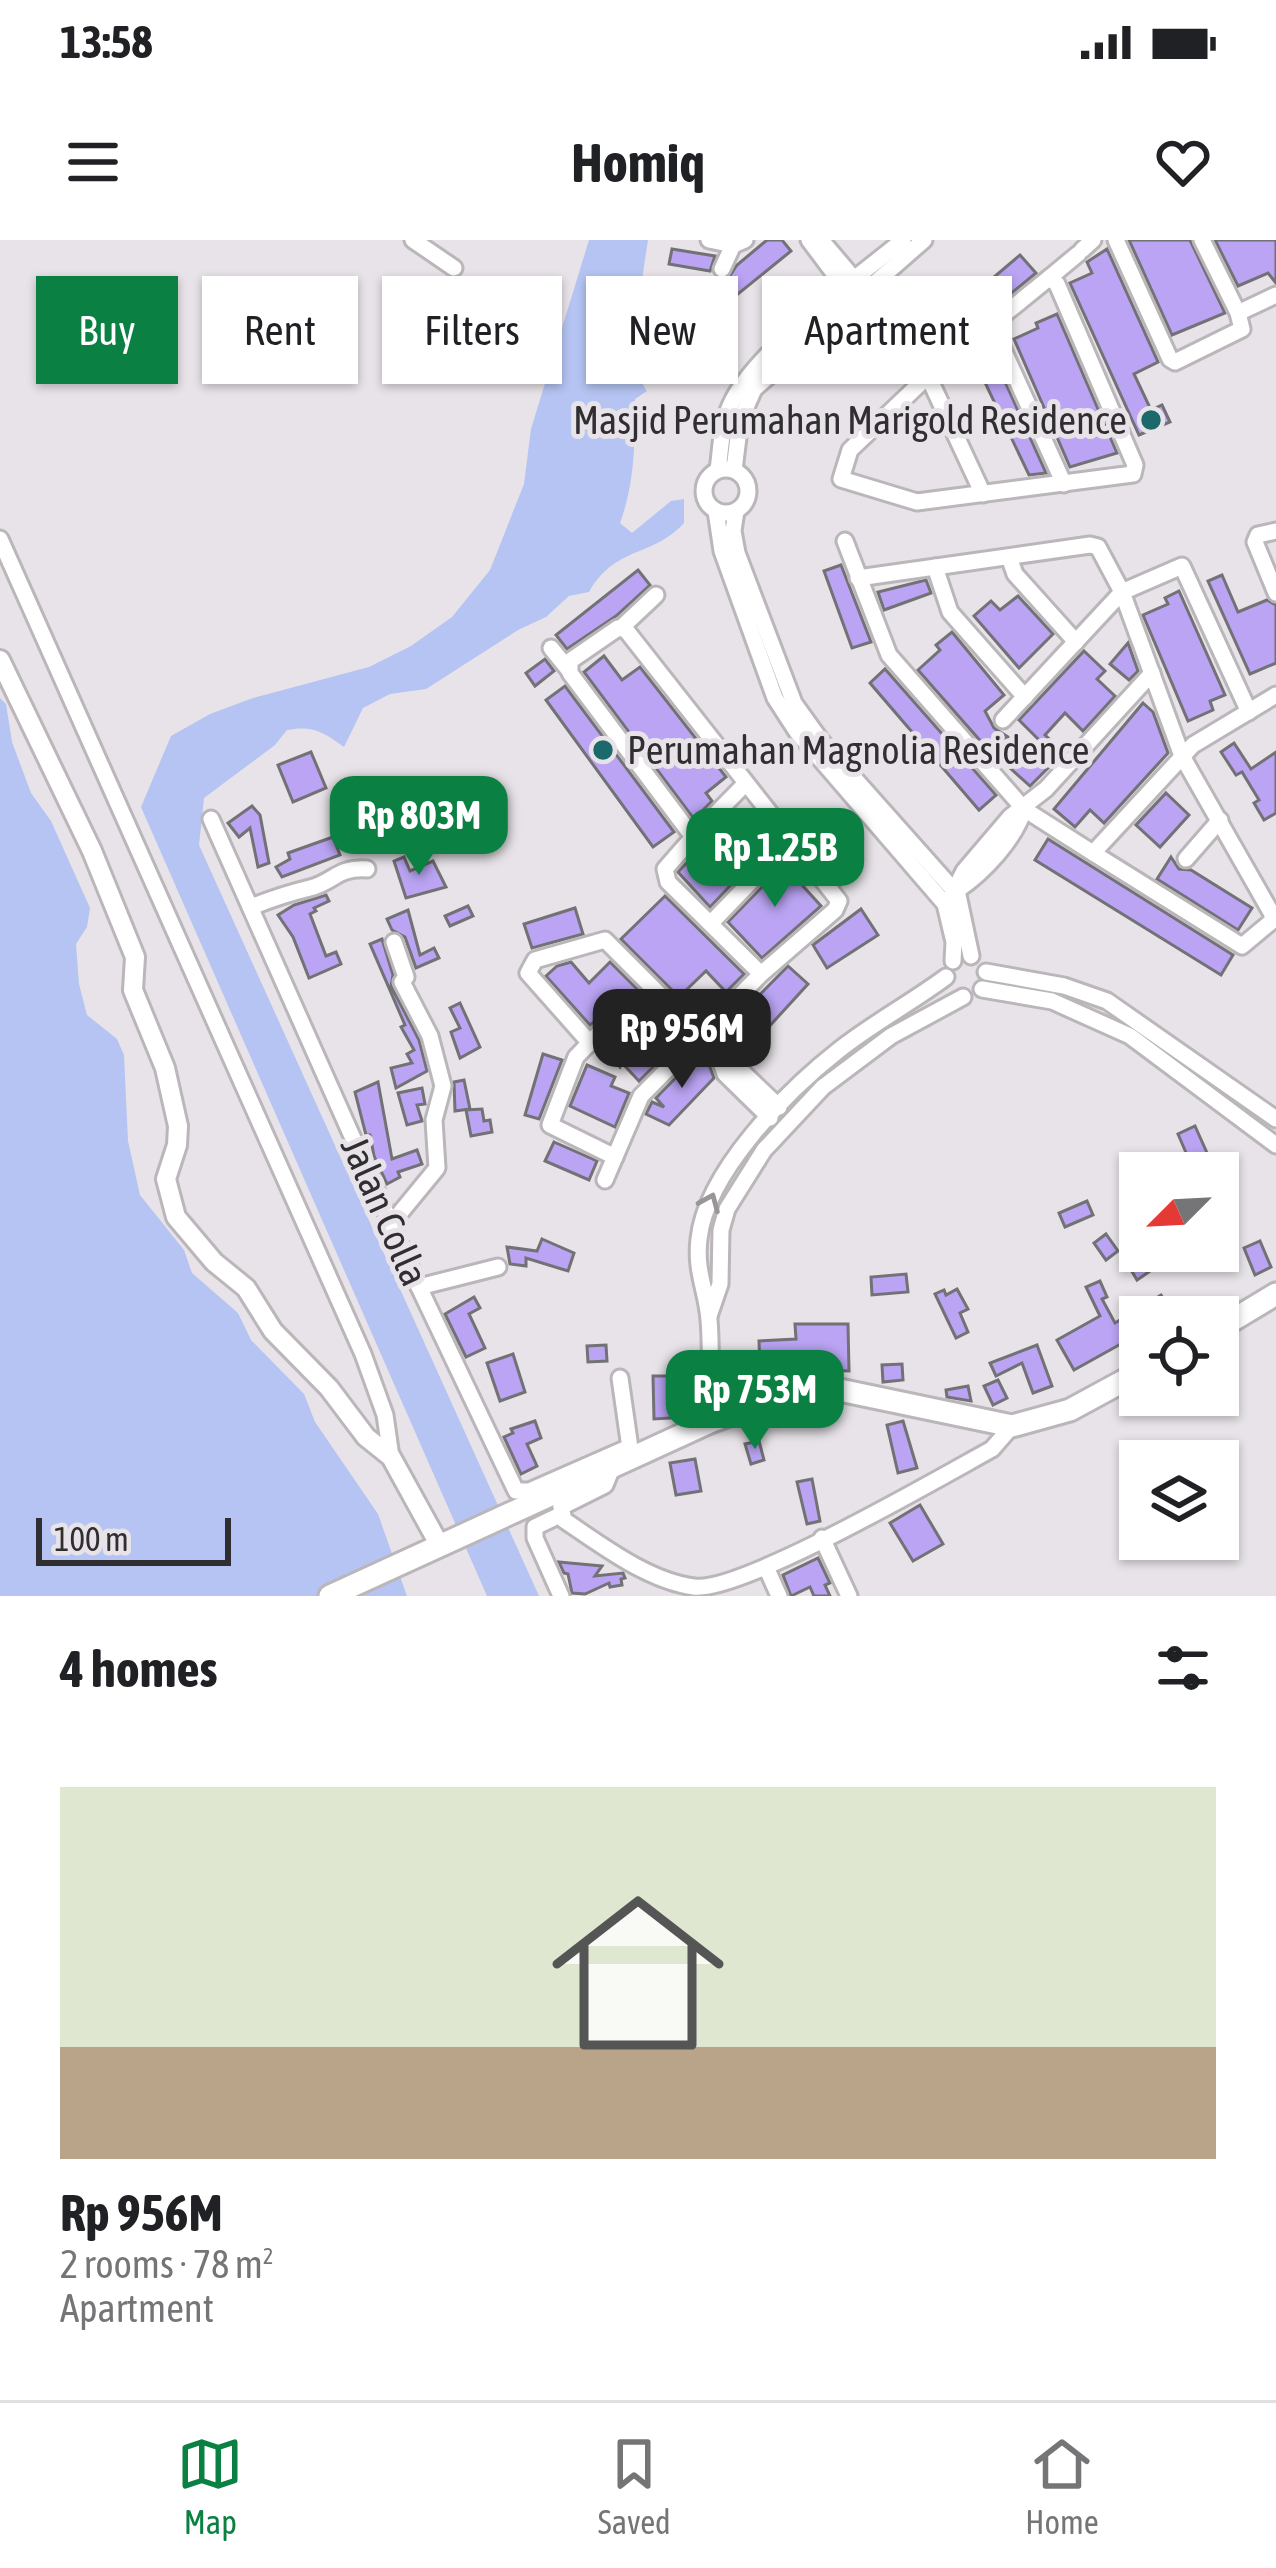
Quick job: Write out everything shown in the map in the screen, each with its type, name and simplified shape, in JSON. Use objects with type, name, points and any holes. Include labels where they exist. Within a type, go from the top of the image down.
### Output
[{"type":"main road","points":[[1239,1316],[1276,1294]]},
{"type":"main road","points":[[330,1596],[624,1458],[710,1422],[813,1388],[1012,1426],[1070,1410],[1119,1383]]},
{"type":"street","points":[[413,240],[454,268]]},
{"type":"street","points":[[709,240],[739,243],[722,269]]},
{"type":"street","points":[[809,240],[816,254],[840,276]]},
{"type":"street","points":[[821,240],[845,276]]},
{"type":"street","points":[[868,276],[903,240]]},
{"type":"street","points":[[874,276],[924,240]]},
{"type":"street","points":[[1116,240],[1175,362],[1239,332],[1242,325],[1202,240]]},
{"type":"street","points":[[1012,307],[1084,248]]},
{"type":"street","points":[[920,384],[850,450],[841,479],[909,502],[1127,476],[1136,470],[1057,284],[1049,278]]},
{"type":"street","points":[[1238,313],[1276,295]]},
{"type":"street","points":[[726,470],[729,408],[743,383],[762,367]]},
{"type":"street","points":[[1012,369],[1064,484]]},
{"type":"street","points":[[932,384],[982,494]]},
{"type":"street","points":[[736,512],[716,511],[706,502],[708,478],[726,470],[746,479],[749,491],[746,503],[736,512],[733,531],[737,553],[794,703],[950,898]]},
{"type":"street","points":[[710,1316],[700,1286],[698,1241],[721,1178],[774,1113],[840,1049],[946,977],[962,958],[964,910],[786,717],[740,608],[722,551],[716,511]]},
{"type":"street","points":[[1276,531],[1258,536],[1256,542],[1276,593]]},
{"type":"street","points":[[0,538],[355,1334],[386,1415],[391,1456]]},
{"type":"street","points":[[845,541],[858,578],[886,650],[1024,809],[1242,946],[1272,917],[1182,756],[1122,592],[1095,545],[858,578]]},
{"type":"street","points":[[1009,556],[1016,574],[1076,642]]},
{"type":"street","points":[[1004,720],[1122,592],[1179,566],[1186,568],[1250,712]]},
{"type":"street","points":[[935,567],[950,612],[1024,697]]},
{"type":"street","points":[[568,669],[570,662],[621,628],[656,595]]},
{"type":"street","points":[[605,1180],[641,1096],[761,974],[839,906],[838,897],[621,628]]},
{"type":"street","points":[[551,648],[693,837]]},
{"type":"street","points":[[0,660],[92,851],[135,957],[133,990],[165,1069],[178,1126],[178,1145],[166,1179],[176,1217],[214,1262],[246,1288],[273,1331],[329,1388],[366,1437],[391,1456],[445,1544]]},
{"type":"street","points":[[950,898],[964,871],[1010,817],[1024,809],[1152,673]]},
{"type":"street","points":[[1093,853],[1182,756],[1276,695]]},
{"type":"street","points":[[745,784],[668,863],[666,878],[761,974]]},
{"type":"street","name":"Jalan Colla","points":[[212,818],[419,1287],[516,1491],[529,1491],[624,1458]]},
{"type":"street","points":[[1186,859],[1220,820]]},
{"type":"street","points":[[1205,837],[1242,860]]},
{"type":"street","points":[[710,923],[791,840]]},
{"type":"street","points":[[251,907],[316,886],[338,871],[367,869]]},
{"type":"street","points":[[589,1042],[528,973],[535,960],[604,940],[700,1035],[720,1059],[725,1074],[774,1113]]},
{"type":"street","points":[[391,1224],[437,1168],[434,1120],[443,1086],[430,1036],[402,982],[406,977],[394,942]]},
{"type":"street","points":[[710,1422],[710,1316],[720,1284],[722,1230],[741,1181],[823,1087],[878,1046],[963,997],[974,996],[984,981],[981,962],[962,958]]},
{"type":"street","points":[[946,977],[953,992],[963,997]]},
{"type":"street","points":[[984,981],[1064,986],[1107,1000],[1276,1118]]},
{"type":"street","points":[[984,981],[1052,1001],[1130,1036],[1276,1145]]},
{"type":"street","points":[[605,1027],[576,1057],[550,1125],[615,1157]]},
{"type":"street","points":[[867,1030],[878,1046]]},
{"type":"street","points":[[419,1287],[498,1267]]},
{"type":"street","points":[[560,1515],[561,1507],[608,1483],[624,1458],[620,1378]]},
{"type":"street","points":[[560,1515],[606,1547],[679,1584],[713,1587],[766,1567],[992,1449],[1012,1426]]},
{"type":"street","points":[[560,1515],[536,1527],[535,1538],[561,1596]]},
{"type":"street","points":[[822,1538],[849,1596]]},
{"type":"street","points":[[766,1567],[779,1596]]},
{"type":"water","points":[[589,240],[648,240],[643,276],[586,276],[586,384],[644,384],[647,391],[635,399],[631,477],[620,523],[632,533],[671,501],[684,499],[684,523],[659,542],[611,566],[589,592],[569,596],[546,617],[426,689],[390,694],[363,708],[344,747],[317,731],[287,730],[275,745],[204,798],[199,845],[539,1596],[487,1596],[141,807],[171,736],[253,698],[369,667],[411,646],[452,617],[490,570],[524,484],[531,429],[545,384],[562,384],[562,328]]},
{"type":"water","points":[[0,698],[6,704],[12,742],[31,793],[51,821],[90,908],[87,927],[76,944],[79,984],[87,1015],[117,1039],[124,1055],[128,1141],[140,1195],[184,1250],[192,1273],[238,1313],[251,1340],[304,1394],[315,1422],[378,1514],[407,1596],[0,1596]]},
{"type":"building","points":[[767,240],[782,240],[791,251],[738,294],[738,276],[730,276]]},
{"type":"building","points":[[1129,240],[1190,240],[1225,313],[1172,335]]},
{"type":"building","points":[[1215,240],[1276,240],[1276,283],[1268,273],[1238,286]]},
{"type":"building","points":[[672,249],[715,256],[710,271],[669,264]]},
{"type":"building","points":[[1107,249],[1158,362],[1134,374],[1151,410],[1162,405],[1170,422],[1139,435],[1070,283],[1092,273],[1087,262]]},
{"type":"building","points":[[1020,255],[1036,273],[1012,293],[1012,276],[995,276]]},
{"type":"building","points":[[1057,314],[1117,453],[1070,467],[1014,339]]},
{"type":"building","points":[[986,384],[1006,384],[1046,473],[1029,475]]},
{"type":"building","points":[[841,565],[871,642],[852,648],[824,571]]},
{"type":"building","name":"Perumahan Magnolia Residence","points":[[638,570],[650,585],[616,616],[567,649],[556,635]]},
{"type":"building","points":[[1222,575],[1238,612],[1267,600],[1276,605],[1276,663],[1250,674],[1208,581]]},
{"type":"building","points":[[926,580],[931,593],[884,610],[878,592]]},
{"type":"building","points":[[1179,591],[1225,695],[1210,701],[1213,710],[1188,721],[1143,615],[1168,604],[1165,598]]},
{"type":"building","points":[[1018,596],[1053,634],[1019,668],[974,616],[991,601],[1000,610]]},
{"type":"building","points":[[952,632],[1004,695],[985,711],[994,728],[1008,737],[991,753],[918,670]]},
{"type":"building","points":[[1128,643],[1138,671],[1129,680],[1110,664]]},
{"type":"building","points":[[1084,651],[1105,671],[1097,679],[1115,696],[1083,731],[1065,713],[1045,735],[1064,752],[1030,786],[1011,769],[1039,740],[1019,720]]},
{"type":"building","points":[[604,656],[622,680],[640,667],[726,777],[706,793],[712,801],[694,819],[584,672]]},
{"type":"building","points":[[545,659],[554,671],[535,686],[526,673]]},
{"type":"building","points":[[885,669],[996,795],[979,810],[870,683]]},
{"type":"building","name":"Perumahan Magnolia Residence","points":[[565,686],[674,832],[653,847],[546,700]]},
{"type":"building","points":[[1143,703],[1153,712],[1168,753],[1104,823],[1090,810],[1075,827],[1054,809]]},
{"type":"building","points":[[1234,743],[1251,769],[1276,752],[1276,813],[1264,820],[1254,803],[1259,800],[1242,772],[1236,775],[1221,752]]},
{"type":"building","points":[[311,752],[326,788],[293,802],[278,765]]},
{"type":"building","points":[[1166,793],[1189,815],[1160,847],[1136,825]]},
{"type":"building","points":[[252,806],[260,815],[269,863],[258,867],[250,828],[239,837],[228,823]]},
{"type":"building","points":[[734,813],[767,847],[710,907],[678,872]]},
{"type":"building","points":[[333,837],[340,855],[282,877],[276,867],[290,859],[288,853]]},
{"type":"building","points":[[1048,839],[1233,955],[1221,975],[1035,860]]},
{"type":"building","points":[[404,857],[410,871],[433,861],[446,887],[406,898],[394,861]]},
{"type":"building","points":[[1171,857],[1179,869],[1191,870],[1252,908],[1238,930],[1157,879]]},
{"type":"building","points":[[790,858],[807,880],[802,885],[821,906],[762,958],[728,922]]},
{"type":"building","points":[[326,895],[329,901],[310,914],[326,956],[336,952],[341,964],[309,978],[293,937],[278,915]]},
{"type":"building","points":[[665,896],[744,974],[726,992],[706,971],[679,997],[621,939]]},
{"type":"building","points":[[468,906],[473,916],[450,926],[445,916]]},
{"type":"building","points":[[575,908],[583,934],[532,948],[524,924]]},
{"type":"building","points":[[861,909],[878,935],[827,968],[813,945]]},
{"type":"building","points":[[408,910],[420,955],[434,948],[439,958],[416,968],[405,937],[392,930],[387,919]]},
{"type":"building","points":[[382,939],[393,975],[391,986],[419,1040],[427,1071],[396,1088],[391,1068],[412,1063],[407,1054],[414,1050],[370,944]]},
{"type":"building","points":[[571,962],[589,983],[610,962],[679,1031],[659,1051],[664,1056],[639,1081],[602,1047],[616,1031],[614,1019],[603,1015],[590,1025],[546,976]]},
{"type":"building","points":[[788,966],[808,984],[744,1054],[722,1033]]},
{"type":"building","points":[[460,1003],[480,1047],[460,1058],[451,1032],[460,1028],[450,1008]]},
{"type":"building","points":[[543,1054],[562,1060],[539,1119],[525,1115]]},
{"type":"building","points":[[698,1055],[714,1078],[669,1125],[646,1114],[652,1102],[664,1107],[656,1098]]},
{"type":"building","points":[[587,1065],[615,1077],[611,1086],[629,1093],[615,1127],[570,1106]]},
{"type":"building","points":[[464,1080],[470,1109],[455,1111],[454,1082]]},
{"type":"building","points":[[378,1082],[392,1159],[417,1150],[422,1164],[398,1172],[400,1177],[387,1184],[370,1135],[366,1135],[355,1092]]},
{"type":"building","points":[[422,1088],[425,1104],[417,1105],[422,1121],[407,1125],[398,1093]]},
{"type":"building","points":[[482,1109],[492,1132],[471,1136],[466,1110]]},
{"type":"building","points":[[1195,1126],[1207,1152],[1186,1152],[1178,1134]]},
{"type":"building","points":[[554,1142],[597,1161],[589,1180],[545,1161]]},
{"type":"building","points":[[1087,1201],[1093,1215],[1065,1227],[1059,1213]]},
{"type":"building","points":[[1106,1234],[1118,1251],[1106,1260],[1094,1243]]},
{"type":"building","points":[[542,1239],[574,1253],[568,1271],[526,1258],[526,1266],[510,1264],[507,1247],[537,1251]]},
{"type":"building","points":[[1260,1241],[1271,1267],[1255,1275],[1244,1248]]},
{"type":"building","points":[[906,1274],[908,1292],[872,1295],[871,1277]]},
{"type":"building","points":[[1100,1281],[1107,1297],[1102,1299],[1115,1323],[1119,1321],[1119,1345],[1074,1370],[1057,1340],[1100,1316],[1086,1287]]},
{"type":"building","points":[[957,1289],[968,1309],[960,1313],[968,1332],[956,1338],[935,1294]]},
{"type":"building","points":[[474,1297],[480,1308],[469,1314],[485,1348],[466,1357],[445,1314]]},
{"type":"building","points":[[795,1324],[848,1324],[849,1371],[760,1368],[759,1341],[796,1339]]},
{"type":"building","points":[[606,1345],[607,1361],[588,1362],[587,1346]]},
{"type":"building","points":[[1037,1345],[1052,1386],[1033,1393],[1022,1363],[996,1376],[990,1363]]},
{"type":"building","points":[[513,1354],[525,1392],[500,1401],[487,1363]]},
{"type":"building","points":[[745,1359],[755,1359],[757,1388],[747,1388]]},
{"type":"building","points":[[902,1364],[903,1380],[883,1382],[882,1365]]},
{"type":"building","points":[[653,1376],[685,1376],[686,1417],[654,1419]]},
{"type":"building","points":[[998,1380],[1007,1398],[993,1405],[984,1386]]},
{"type":"building","points":[[968,1386],[971,1401],[947,1397],[946,1390]]},
{"type":"building","points":[[535,1421],[541,1438],[527,1444],[537,1466],[521,1474],[504,1437],[513,1433],[511,1429]]},
{"type":"building","points":[[903,1421],[917,1468],[898,1473],[887,1425]]},
{"type":"building","points":[[759,1441],[764,1460],[751,1464],[745,1444]]},
{"type":"building","points":[[695,1459],[701,1491],[676,1495],[670,1463]]},
{"type":"building","points":[[812,1479],[820,1521],[807,1524],[797,1482]]},
{"type":"building","points":[[920,1505],[943,1544],[913,1561],[890,1523]]},
{"type":"building","points":[[818,1558],[830,1583],[825,1585],[830,1596],[814,1596],[810,1587],[791,1596],[783,1575]]},
{"type":"building","points":[[559,1562],[602,1566],[595,1576],[623,1573],[625,1578],[622,1585],[610,1587],[609,1583],[585,1594],[572,1593],[568,1574]]},
{"type":"place","name":"Masjid Perumahan Marigold Residence","points":[[1151,420]]},
{"type":"place","name":"Perumahan Magnolia Residence","points":[[603,750]]}]
